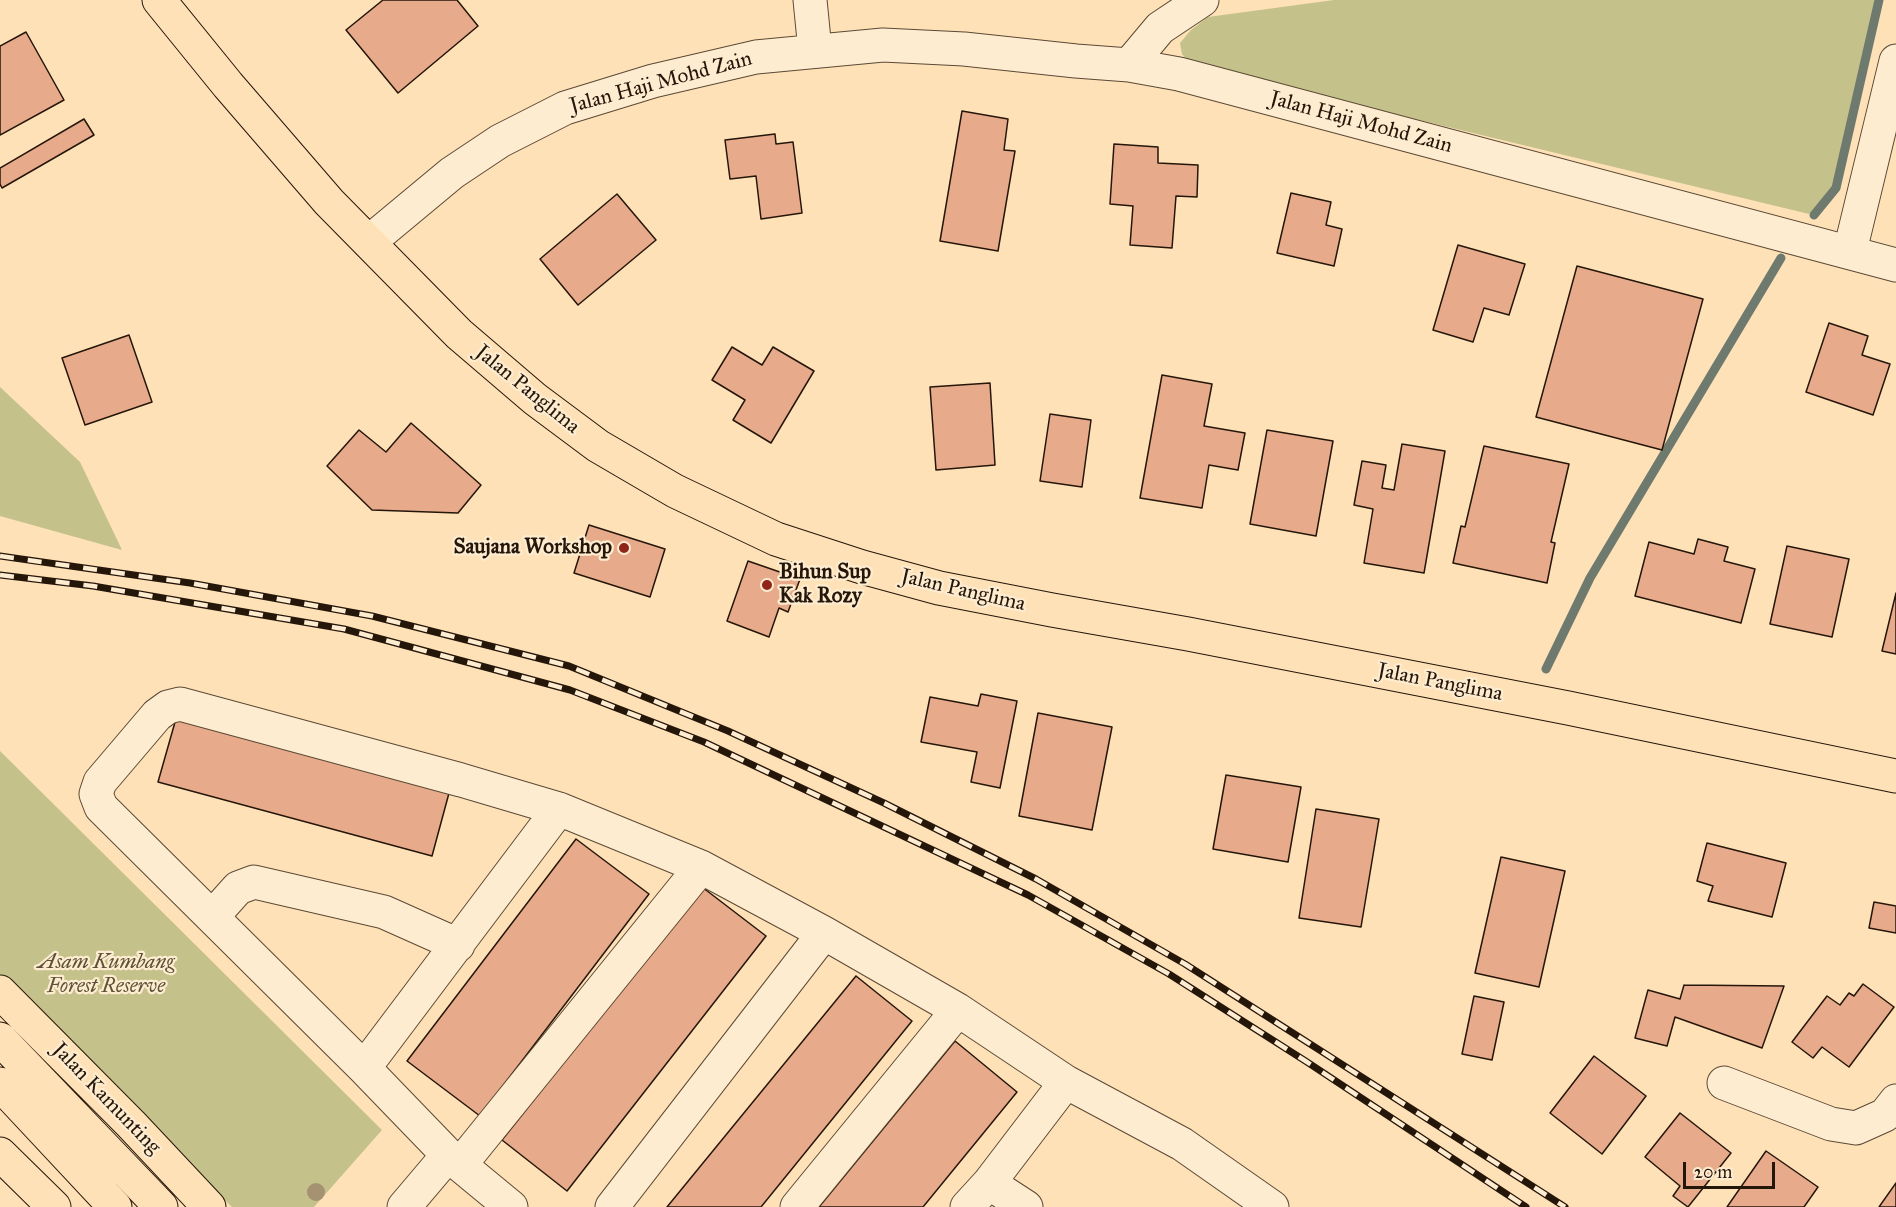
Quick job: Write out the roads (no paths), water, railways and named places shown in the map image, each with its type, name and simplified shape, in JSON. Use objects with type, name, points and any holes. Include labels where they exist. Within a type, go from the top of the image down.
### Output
[{"type":"main road","name":"Jalan Panglima","points":[[159,0],[228,85],[329,202],[459,334],[534,399],[598,446],[675,491],[776,539],[862,567],[939,588],[1188,633],[1545,703],[1896,776]]},
{"type":"main road","name":"Jalan Kamunting","points":[[0,992],[131,1124],[209,1207]]},
{"type":"main road","name":"Jalan Kamunting","points":[[0,1039],[160,1207]]},
{"type":"main road","points":[[0,1084],[115,1207]]},
{"type":"main road","points":[[0,1154],[54,1207]]},
{"type":"street","points":[[810,0],[815,50]]},
{"type":"street","points":[[1129,65],[1160,28],[1202,0]]},
{"type":"street","name":"Jalan Haji Mohd Zain","points":[[369,242],[452,173],[500,141],[565,108],[653,81],[756,57],[883,45],[952,48],[1129,65],[1179,74],[1896,265]]},
{"type":"street","points":[[1850,251],[1896,61]]},
{"type":"street","points":[[511,1207],[454,1160],[101,807],[96,794],[100,782],[157,716],[168,707],[180,704],[559,809],[701,867],[824,933],[958,1010],[1066,1082],[1182,1144],[1272,1207]]},
{"type":"street","points":[[364,1068],[559,809]]},
{"type":"street","points":[[404,1207],[454,1160],[701,867]]},
{"type":"street","points":[[212,917],[238,888],[254,882],[384,912],[458,945]]},
{"type":"street","points":[[612,1207],[824,933]]},
{"type":"street","points":[[796,1207],[958,1010]]},
{"type":"street","points":[[968,1207],[1066,1082]]},
{"type":"street","points":[[1724,1083],[1831,1124],[1856,1128],[1885,1115],[1896,1101]]},
{"type":"street","points":[[989,1183],[1026,1207]]},
{"type":"waterway","points":[[1814,215],[1836,188],[1879,0]]},
{"type":"waterway","points":[[1546,669],[1590,578],[1781,258]]},
{"type":"railway","points":[[0,556],[190,583],[372,616],[569,666],[728,731],[884,803],[1036,879],[1185,964],[1565,1207]]},
{"type":"railway","points":[[0,575],[93,586],[344,629],[570,690],[704,742],[1028,895],[1169,974],[1526,1207]]},
{"type":"place","name":"Saujana Workshop","points":[[624,548]]},
{"type":"place","name":"Bihun Sup Kak Rozy","points":[[767,585]]},
{"type":"park label","name":"Asam Kumbang Forest Reserve","points":[[106,975]]}]
